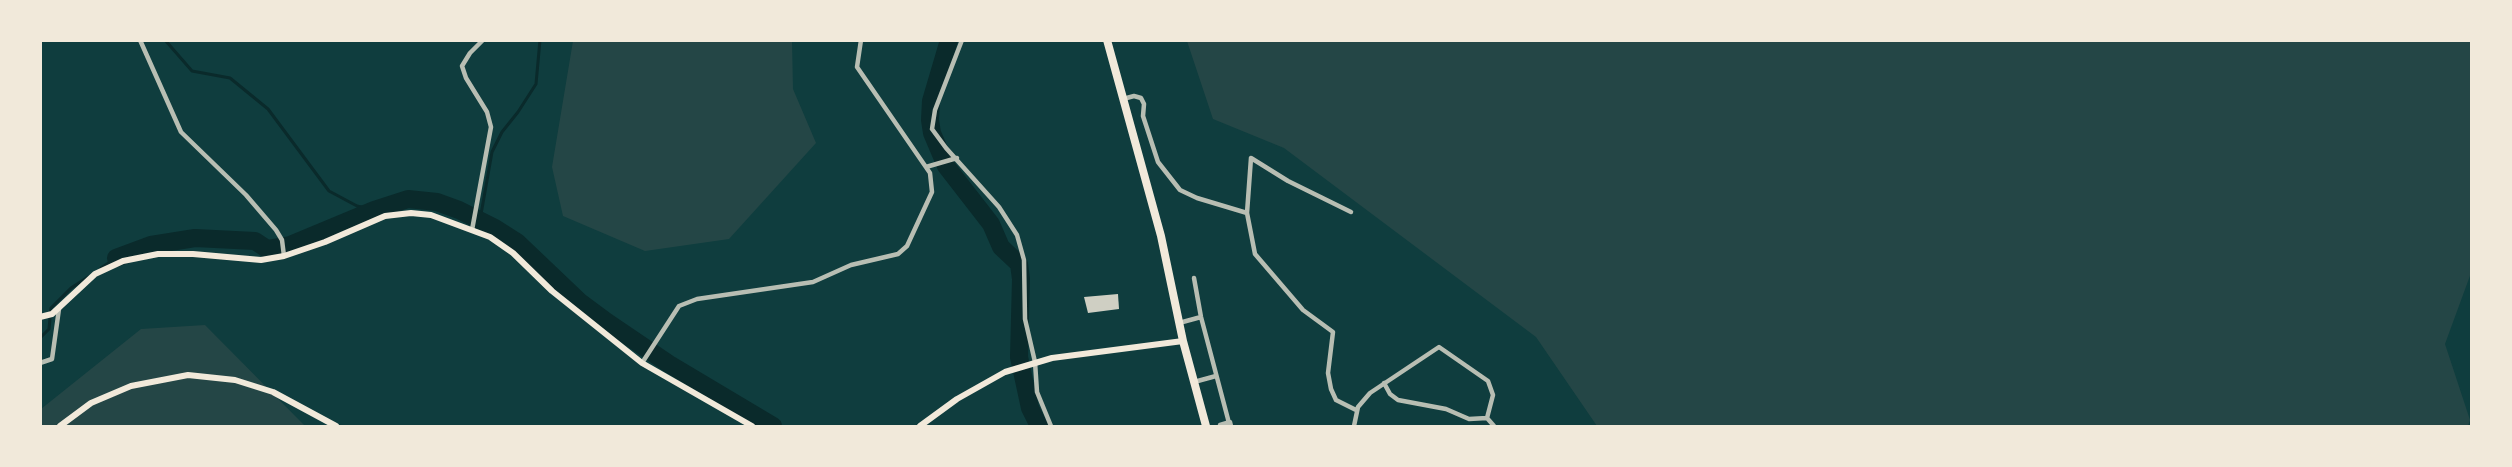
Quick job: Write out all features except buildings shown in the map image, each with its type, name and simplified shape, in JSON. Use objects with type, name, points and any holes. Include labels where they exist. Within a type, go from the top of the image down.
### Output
[{"type":"highway","points":[[1107,40],[1161,236],[1183,341],[1206,426]]},
{"type":"main road","points":[[40,317],[52,314],[59,309],[95,274],[123,261],[158,254],[193,254],[261,260],[325,242],[385,216],[411,213],[430,215],[473,228],[490,237],[513,253],[552,291],[644,360],[752,426]]},
{"type":"main road","points":[[920,426],[957,399],[1009,370],[1052,358],[1183,341]]},
{"type":"main road","points":[[60,426],[91,403],[131,386],[188,375],[235,380],[273,392],[336,426]]},
{"type":"street","points":[[140,40],[181,132],[246,195],[282,240],[284,254]]},
{"type":"street","points":[[473,228],[491,127],[487,112],[466,78],[462,66],[470,52],[483,40]]},
{"type":"street","points":[[644,360],[680,306],[697,299],[813,282],[851,265],[898,254],[907,246],[932,192],[930,173],[857,66],[861,40]]},
{"type":"street","points":[[962,40],[935,110],[933,129],[956,159],[999,207],[1017,235],[1024,260],[1025,319],[1031,363],[1037,392],[1051,426]]},
{"type":"street","points":[[1123,99],[1134,96],[1141,98],[1144,104],[1143,116],[1158,162],[1180,190],[1197,198],[1248,213]]},
{"type":"street","points":[[1351,212],[1288,182],[1251,158],[1248,213],[1256,254],[1303,310],[1333,332],[1329,373],[1331,389],[1336,400],[1356,410]]},
{"type":"street","points":[[928,167],[956,159]]},
{"type":"street","points":[[1194,278],[1201,317],[1230,424],[1220,425]]},
{"type":"street","points":[[40,363],[52,359],[59,309]]},
{"type":"street","points":[[1179,323],[1201,317]]},
{"type":"street","points":[[1354,426],[1356,410],[1370,393],[1439,347],[1488,381],[1493,394],[1486,418]]},
{"type":"street","points":[[1194,382],[1216,376]]},
{"type":"street","points":[[1384,383],[1390,394],[1398,399],[1446,409],[1469,420],[1486,418]]},
{"type":"street","points":[[1486,418],[1494,426]]},
{"type":"shaded area","points":[[573,41],[792,41],[793,89],[816,143],[729,239],[645,251],[563,216],[552,167]]},
{"type":"shaded area","points":[[1187,41],[2471,41],[2471,273],[2445,344],[2470,420],[2468,426],[1597,426],[1536,337],[1284,148],[1213,119]]},
{"type":"shaded area","points":[[205,325],[305,426],[41,426],[41,409],[141,329]]},
{"type":"waterway","points":[[165,40],[192,71],[230,78],[268,109],[329,191],[357,206],[374,210]]},
{"type":"waterway","points":[[480,220],[492,152],[502,132],[536,84],[540,40]]},
{"type":"waterway","points":[[949,40],[931,101],[932,133],[946,166],[991,224],[1001,247],[1019,264],[1021,279],[1019,357],[1030,408],[1039,426]]},
{"type":"waterway","points":[[116,258],[151,245],[195,238],[255,241],[267,249],[290,245],[374,210],[408,199],[437,202],[459,210],[517,242],[580,302],[607,322],[669,364],[773,426]]},
{"type":"waterway","points":[[101,268],[116,258]]},
{"type":"waterway","points":[[40,338],[49,329],[51,308],[71,288],[88,277]]}]
